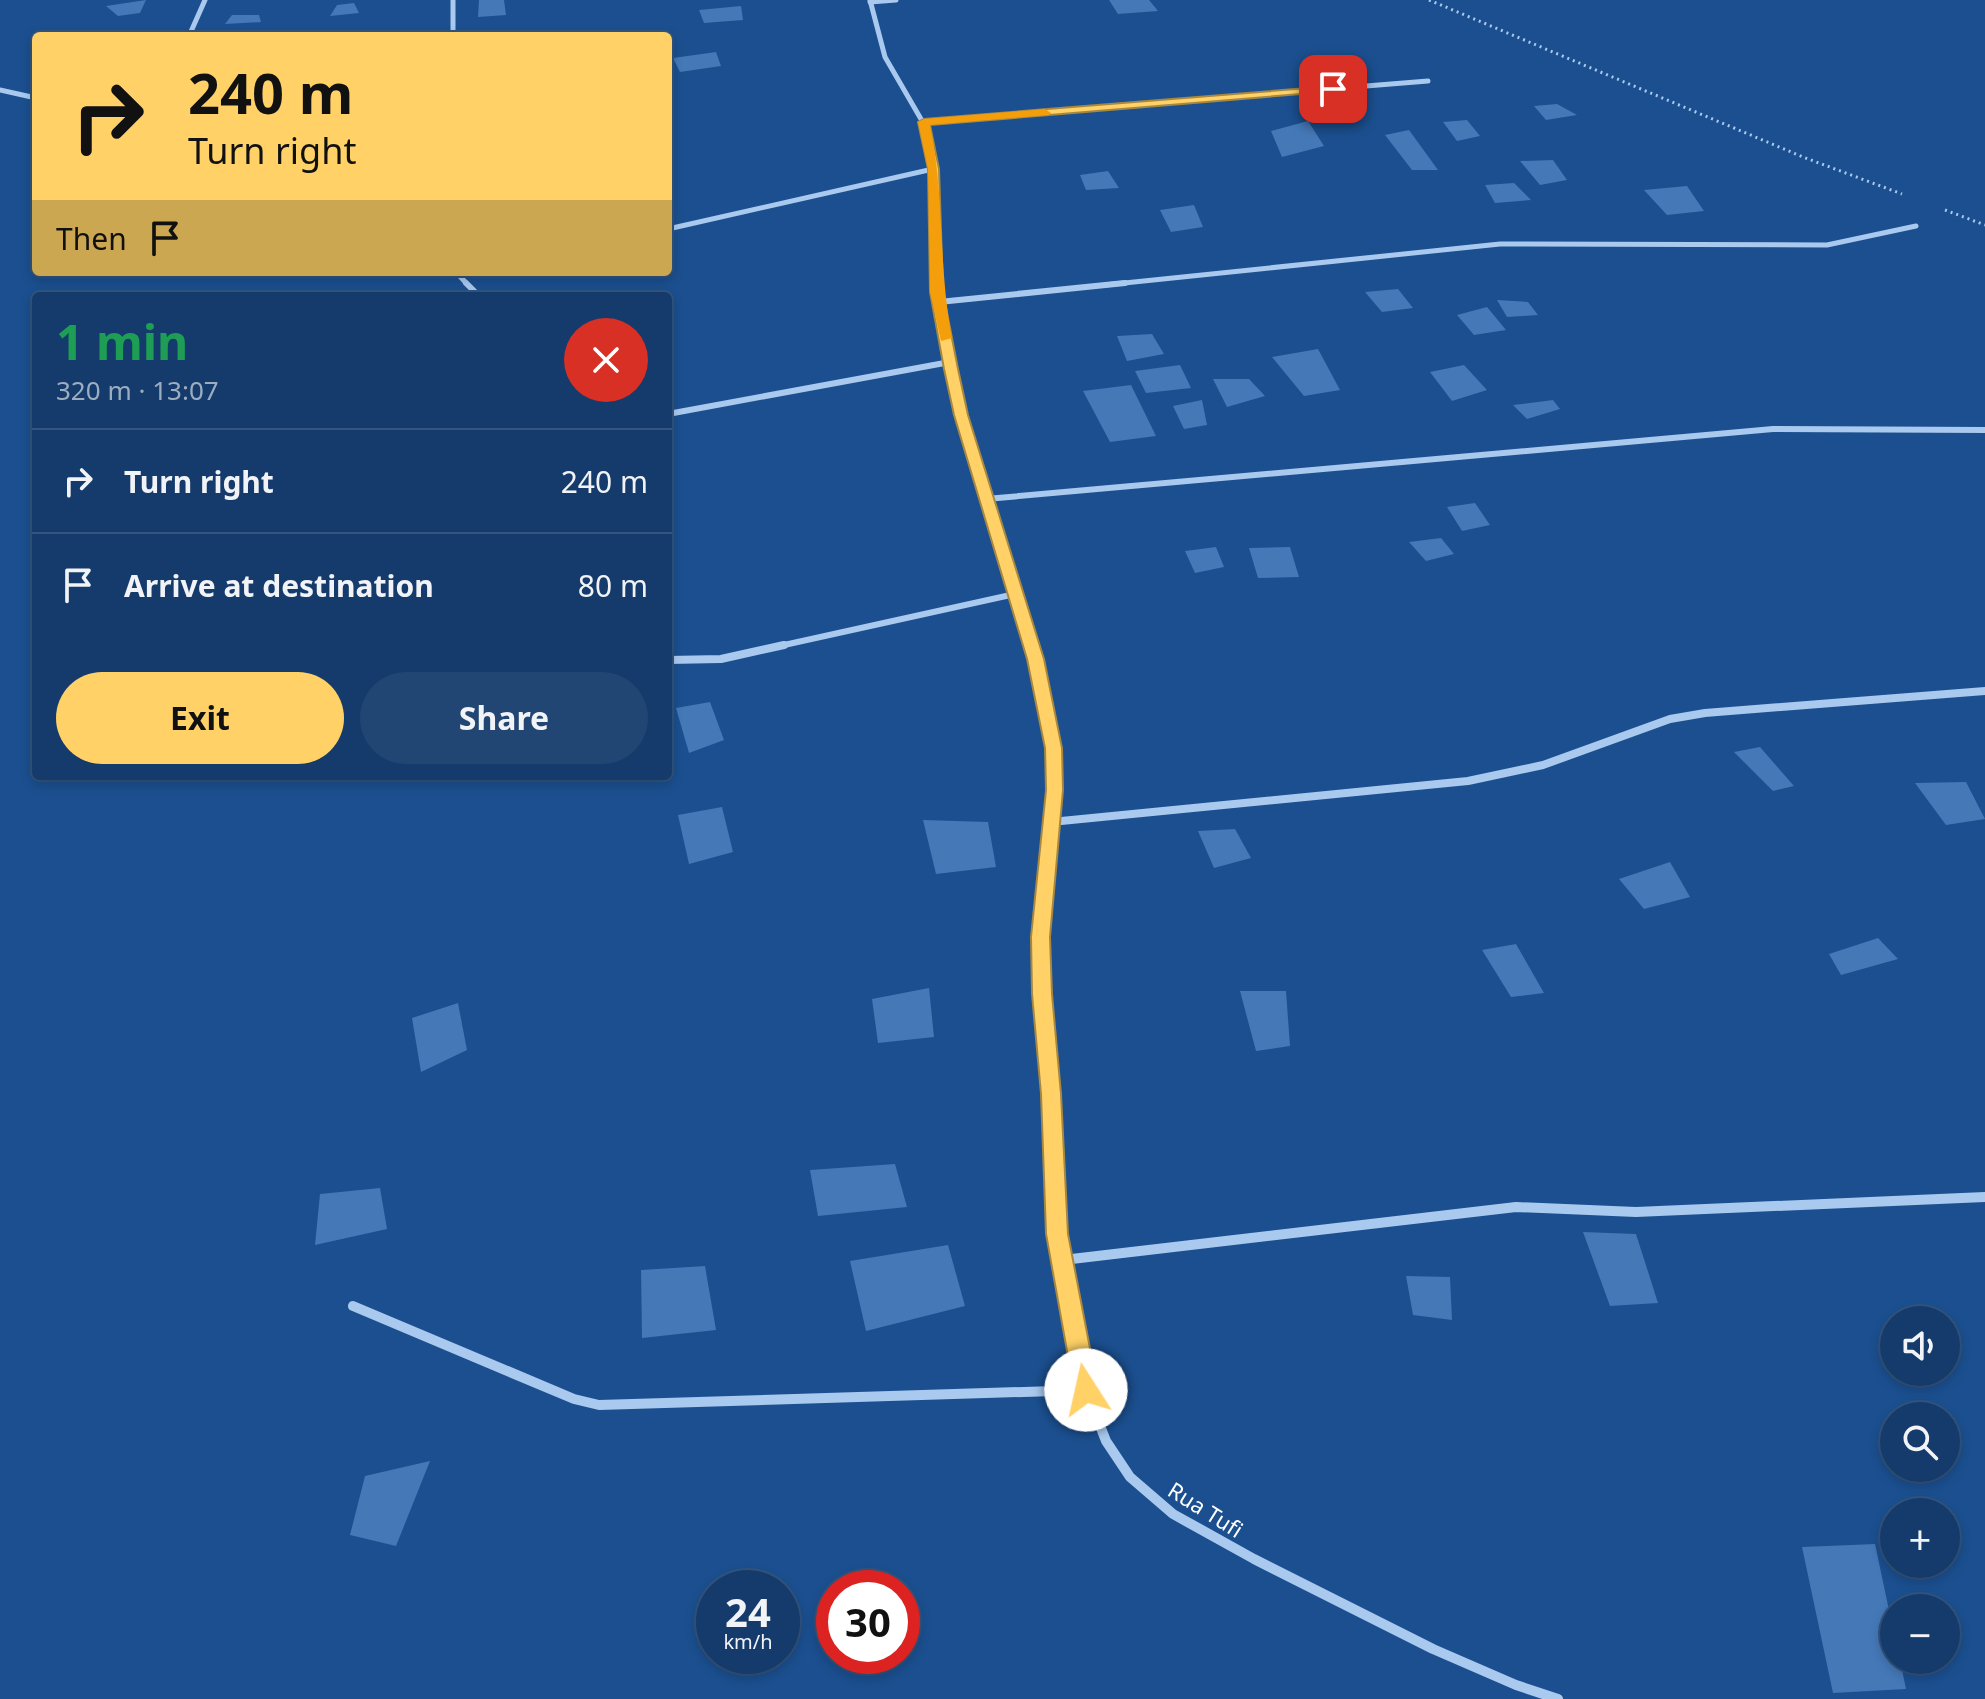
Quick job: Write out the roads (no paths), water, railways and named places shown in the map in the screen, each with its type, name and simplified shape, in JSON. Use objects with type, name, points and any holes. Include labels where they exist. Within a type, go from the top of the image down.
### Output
[{"type":"street","points":[[191,32],[205,0]]},
{"type":"street","points":[[453,0],[453,32]]},
{"type":"street","points":[[870,1],[896,0]]},
{"type":"street","name":"Rua Tufi","points":[[870,1],[885,57],[924,122],[933,169],[939,302],[961,415],[1036,659],[1054,748],[1055,790],[1041,937],[1042,994],[1051,1094],[1053,1194],[1086,1390],[1106,1441],[1130,1477],[1173,1514],[1254,1559],[1433,1649],[1516,1685],[1558,1699]]},
{"type":"street","points":[[924,122],[1428,81]]},
{"type":"street","points":[[0,90],[32,96]]},
{"type":"street","points":[[672,228],[933,169]]},
{"type":"street","points":[[939,302],[1500,244],[1827,245],[1916,226]]},
{"type":"street","points":[[460,276],[475,292]]},
{"type":"street","points":[[672,413],[950,362]]},
{"type":"street","points":[[986,499],[1773,429],[1985,430]]},
{"type":"street","points":[[672,660],[721,659],[1015,594]]},
{"type":"street","points":[[1051,822],[1468,781],[1543,765],[1670,719],[1705,713],[1985,691]]},
{"type":"street","points":[[1063,1260],[1516,1207],[1636,1212],[1985,1197]]},
{"type":"street","points":[[353,1306],[574,1399],[599,1405],[1086,1390]]}]
